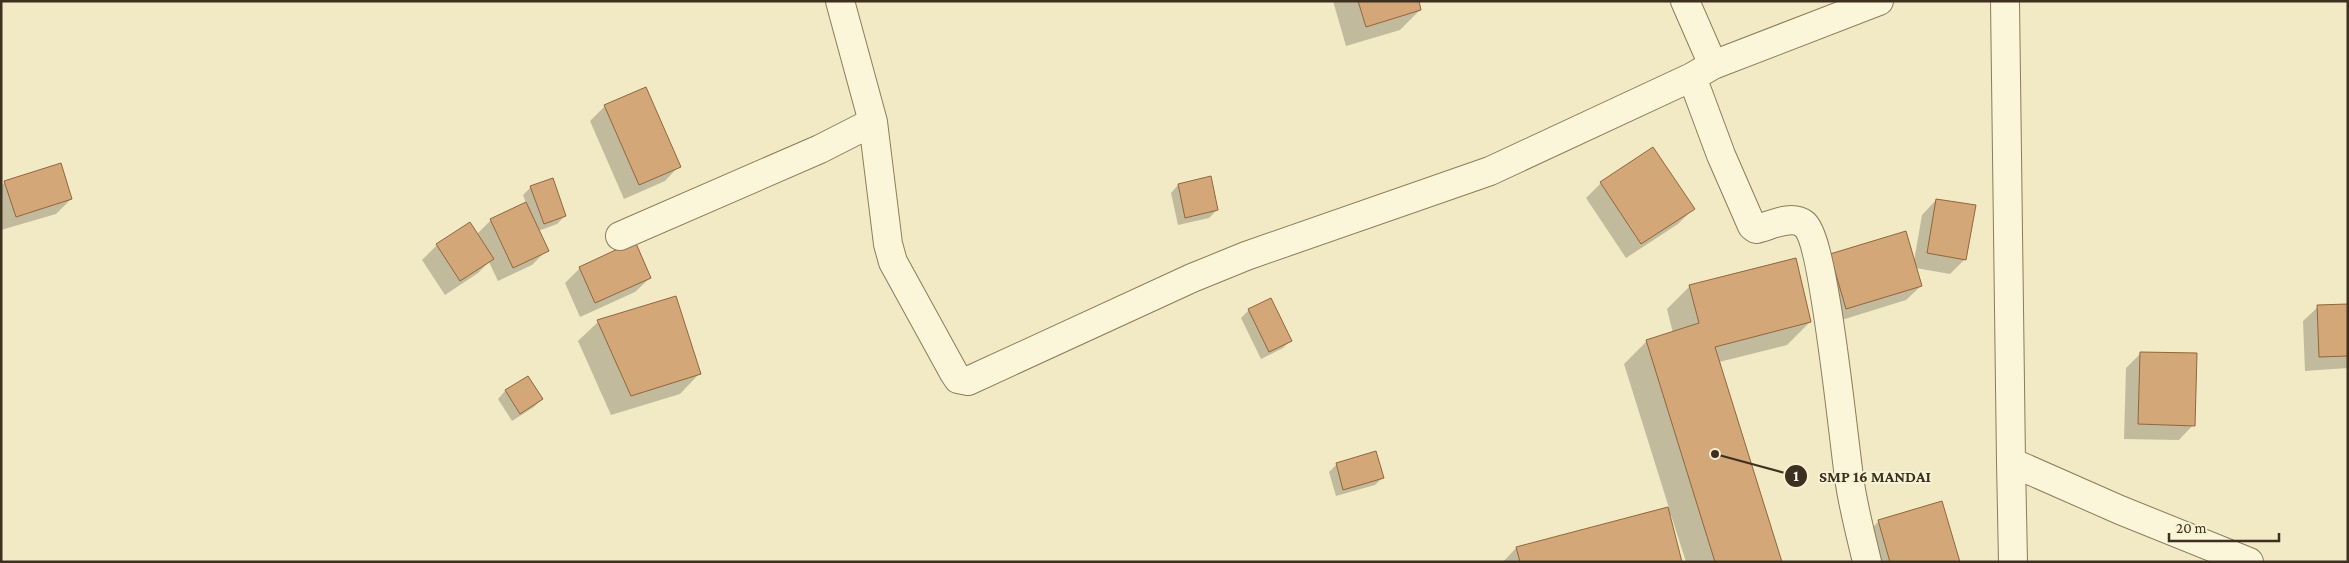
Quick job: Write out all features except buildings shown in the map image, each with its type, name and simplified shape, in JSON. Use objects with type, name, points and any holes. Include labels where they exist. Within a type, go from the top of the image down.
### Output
[{"type":"street","points":[[840,1],[873,122],[888,244],[894,262],[954,373],[958,378],[968,382],[1192,278],[1246,256],[1490,171],[1703,71],[1879,1]]},
{"type":"street","points":[[1685,1],[1703,71],[1721,155],[1754,228],[1787,221],[1799,222],[1807,227],[1814,249],[1824,296],[1850,485],[1867,562]]},
{"type":"street","points":[[2005,1],[2013,562]]},
{"type":"street","points":[[620,236],[820,150],[873,122]]},
{"type":"street","points":[[2011,462],[2120,510],[2249,562]]},
{"type":"place","name":"SMP 16 MANDAI","points":[[1715,454]]}]
